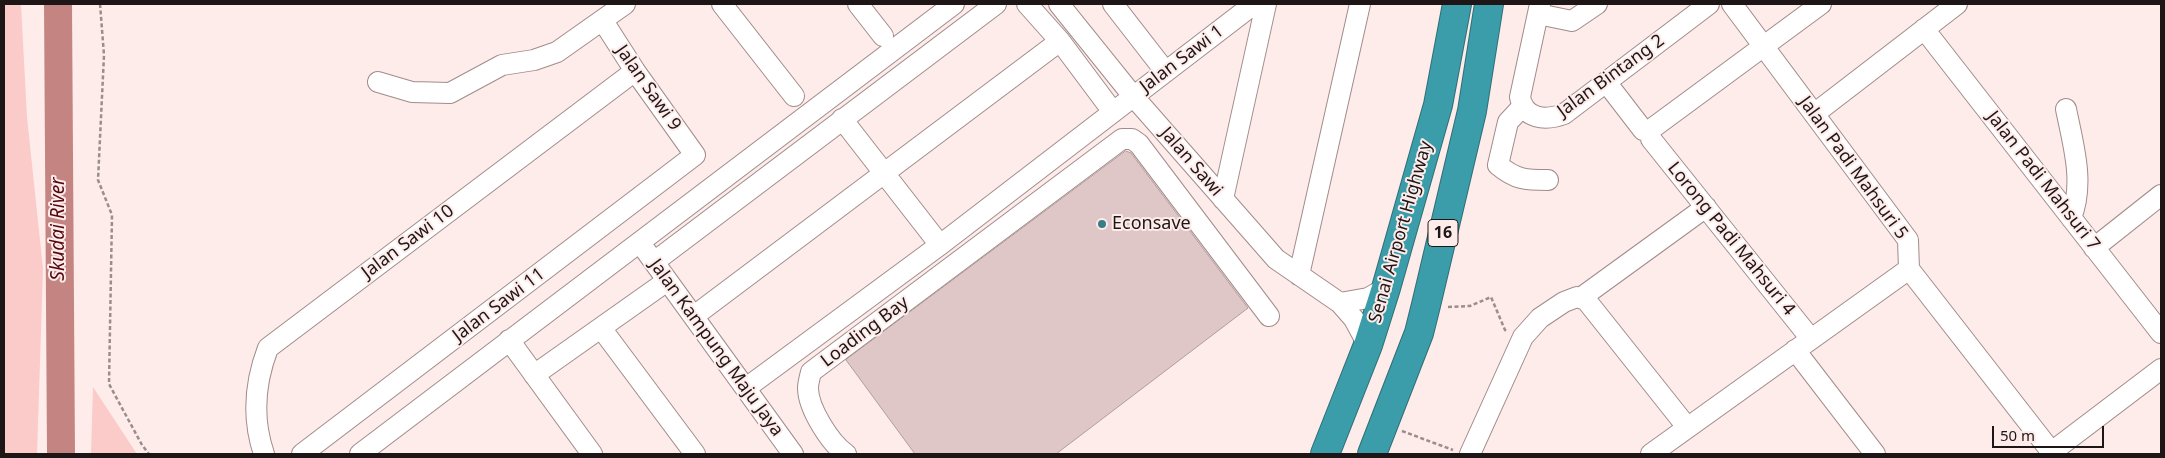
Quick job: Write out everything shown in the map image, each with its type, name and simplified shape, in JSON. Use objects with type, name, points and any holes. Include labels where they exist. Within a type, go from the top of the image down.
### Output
[{"type":"highway","name":"Senai Airport Highway","points":[[1325,454],[1368,345],[1386,288],[1438,105],[1457,4]]},
{"type":"highway","name":"Senai Airport Highway","points":[[1372,454],[1419,332],[1472,110],[1489,4]]},
{"type":"street","points":[[378,82],[412,92],[450,93],[502,65],[534,60],[557,52],[625,4]]},
{"type":"street","points":[[722,4],[794,96]]},
{"type":"street","points":[[858,4],[883,36]]},
{"type":"street","points":[[360,454],[954,4]]},
{"type":"street","points":[[654,262],[996,4]]},
{"type":"street","points":[[1027,4],[1060,41],[1113,112]]},
{"type":"street","name":"Jalan Sawi","points":[[1059,4],[1133,96],[1276,259],[1340,303],[1354,318],[1368,345]]},
{"type":"street","points":[[1112,4],[1165,71]]},
{"type":"street","name":"Jalan Sawi 1","points":[[746,388],[980,215],[1254,4]]},
{"type":"street","points":[[1223,199],[1266,4]]},
{"type":"street","points":[[1299,275],[1360,4]]},
{"type":"street","points":[[1548,180],[1526,180],[1511,176],[1498,165],[1508,122],[1522,107],[1520,96],[1539,9],[1572,21],[1597,4]]},
{"type":"street","name":"Jalan Bintang 2","points":[[1522,107],[1532,115],[1553,118],[1564,114],[1710,4]]},
{"type":"street","name":"Jalan Padi Mahsuri 5","points":[[1732,4],[1908,240],[1909,269]]},
{"type":"street","points":[[1606,82],[1643,130],[1650,130],[1821,4]]},
{"type":"street","points":[[1814,114],[1957,4]]},
{"type":"street","name":"Jalan Sawi 9","points":[[603,21],[635,71],[695,155]]},
{"type":"street","name":"Jalan Padi Mahsuri 7","points":[[1924,29],[2161,333]]},
{"type":"street","points":[[694,316],[1060,41]]},
{"type":"street","name":"Jalan Sawi 10","points":[[264,454],[260,443],[256,394],[260,371],[268,348],[635,71]]},
{"type":"street","points":[[2066,108],[2076,164],[2078,195],[2072,218]]},
{"type":"street","points":[[842,119],[940,245]]},
{"type":"street","points":[[980,215],[994,234],[1117,141],[1132,139],[1269,316]]},
{"type":"street","name":"Lorong Padi Mahsuri 4","points":[[1651,139],[1706,207],[1803,344],[1874,454]]},
{"type":"street","name":"Jalan Sawi 11","points":[[302,454],[695,155]]},
{"type":"street","points":[[2094,248],[2161,195]]},
{"type":"street","points":[[1462,453],[1523,337],[1540,318],[1564,302],[1582,297],[1706,207]]},
{"type":"street","name":"Loading Bay","points":[[846,454],[838,448],[811,406],[808,387],[811,372],[994,234]]},
{"type":"street","name":"Jalan Kampung Maju Jaya","points":[[639,241],[793,454]]},
{"type":"street","points":[[1651,454],[1686,427],[1909,269],[2051,454],[2161,369]]},
{"type":"street","points":[[534,376],[667,281]]},
{"type":"street","points":[[1340,303],[1368,298],[1386,288]]},
{"type":"street","points":[[1582,297],[1686,427]]},
{"type":"street","points":[[600,328],[695,454]]},
{"type":"street","points":[[509,340],[592,454]]},
{"type":"path","points":[[100,4],[104,55],[98,180],[112,215],[109,384],[142,445],[149,454]]},
{"type":"path","points":[[1426,304],[1445,307],[1470,306],[1491,296],[1505,330],[1523,337]]},
{"type":"path","points":[[1384,425],[1462,453]]},
{"type":"shaded area","points":[[4,4],[21,4],[27,117],[43,269],[37,454],[4,454]]},
{"type":"shaded area","points":[[93,387],[137,454],[91,454]]},
{"type":"building","name":"Econsave","points":[[1126,151],[1131,153],[1248,308],[1056,454],[915,454],[846,360]]},
{"type":"waterway","name":"Skudai River","points":[[58,4],[61,454]]},
{"type":"place","name":"Econsave","points":[[1102,224]]}]
